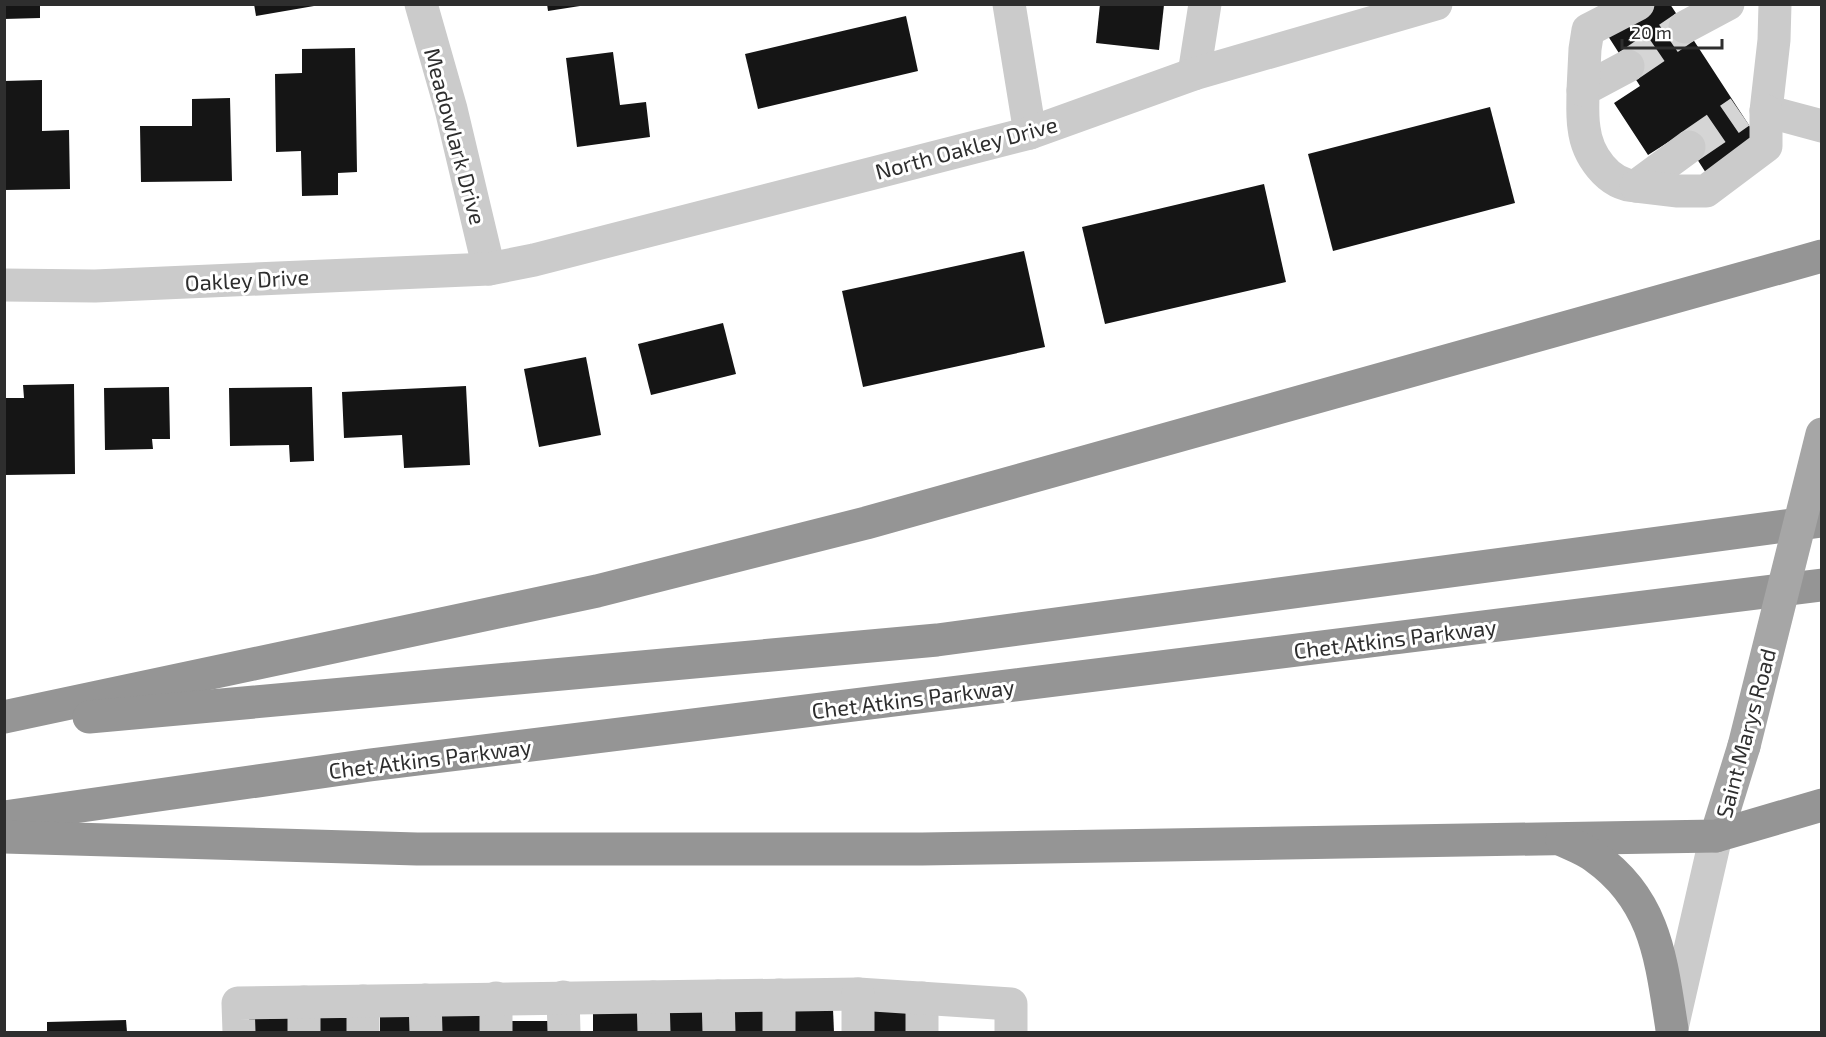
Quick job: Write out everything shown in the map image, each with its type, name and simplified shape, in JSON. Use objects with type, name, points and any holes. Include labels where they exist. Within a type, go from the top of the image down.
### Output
[{"type":"highway","points":[[4,717],[597,591],[854,526],[1821,255]]},
{"type":"highway","points":[[4,725],[937,640],[1821,521]]},
{"type":"highway","name":"Chet Atkins Parkway","points":[[4,817],[381,764],[1821,585]]},
{"type":"highway","points":[[4,837],[452,849],[922,849],[1560,839],[1716,836],[1821,805]]},
{"type":"highway","points":[[1560,839],[1595,856],[1625,883],[1647,916],[1660,954],[1671,1031]]},
{"type":"main road","name":"Saint Marys Road","points":[[1716,836],[1744,746],[1821,435]]},
{"type":"street","name":"Meadowlark Drive","points":[[421,4],[451,109],[489,268]]},
{"type":"street","points":[[1009,4],[1030,133]]},
{"type":"street","points":[[1194,74],[1205,4]]},
{"type":"street","name":"North Oakley Drive","points":[[489,268],[534,260],[1030,133],[1194,74],[1401,9],[1436,4]]},
{"type":"street","points":[[1638,4],[1588,30],[1583,90],[1584,130],[1591,152],[1605,174],[1629,186],[1678,191],[1706,191],[1766,146],[1758,106],[1774,40],[1775,4]]},
{"type":"street","points":[[1685,27],[1728,4]]},
{"type":"street","points":[[1583,90],[1628,66]]},
{"type":"street","points":[[1758,106],[1821,126]]},
{"type":"street","points":[[1636,186],[1689,147]]},
{"type":"street","name":"Oakley Drive","points":[[4,285],[95,286],[489,268]]},
{"type":"street","name":"Saint Marys Road","points":[[1671,1031],[1716,836]]},
{"type":"street","points":[[858,994],[858,1032]]},
{"type":"street","points":[[238,1032],[238,1003],[304,1017],[363,1017],[425,1000],[858,994],[1011,1004],[1011,1032]]},
{"type":"street","points":[[779,995],[779,1032]]},
{"type":"street","points":[[718,996],[719,1032]]},
{"type":"street","points":[[563,997],[564,1032]]},
{"type":"street","points":[[653,997],[654,1032]]},
{"type":"street","points":[[496,998],[496,1032]]},
{"type":"street","points":[[922,998],[922,1032]]},
{"type":"street","points":[[425,1000],[426,1032]]},
{"type":"building","points":[[4,4],[40,4],[40,18],[4,19]]},
{"type":"building","points":[[254,4],[314,4],[314,6],[256,16]]},
{"type":"building","points":[[547,4],[580,4],[580,6],[548,11]]},
{"type":"building","points":[[1100,4],[1164,5],[1159,50],[1096,43]]},
{"type":"building","points":[[1655,4],[1670,4],[1758,139],[1706,173],[1681,134],[1648,155],[1614,103],[1640,86],[1608,36]]},
{"type":"building","points":[[906,16],[918,71],[758,109],[745,54]]},
{"type":"building","points":[[355,48],[357,172],[338,173],[338,195],[302,196],[301,151],[276,152],[275,74],[302,73],[302,49]]},
{"type":"building","points":[[613,52],[620,105],[646,102],[650,137],[577,147],[566,58]]},
{"type":"building","points":[[42,80],[42,131],[69,130],[70,189],[4,190],[4,81]]},
{"type":"building","points":[[230,98],[232,181],[141,182],[140,126],[192,126],[192,99]]},
{"type":"building","points":[[1490,107],[1515,203],[1333,251],[1308,154]]},
{"type":"building","points":[[1264,184],[1286,282],[1105,324],[1082,227]]},
{"type":"building","points":[[1024,251],[1045,347],[863,387],[842,291]]},
{"type":"building","points":[[723,323],[736,374],[651,395],[638,344]]},
{"type":"building","points":[[586,357],[601,435],[539,447],[524,369]]},
{"type":"building","points":[[74,384],[75,474],[4,475],[4,398],[24,398],[23,385]]},
{"type":"building","points":[[466,386],[470,465],[404,468],[402,435],[344,438],[342,392]]},
{"type":"building","points":[[169,387],[170,439],[152,439],[153,449],[105,450],[104,388]]},
{"type":"building","points":[[312,387],[314,461],[290,462],[289,445],[230,446],[229,388]]},
{"type":"building","points":[[833,1009],[834,1032],[794,1032],[793,1010]]},
{"type":"building","points":[[910,1009],[911,1032],[871,1032],[870,1010]]},
{"type":"building","points":[[732,1010],[766,1010],[766,1032],[732,1032]]},
{"type":"building","points":[[704,1011],[704,1032],[669,1032],[669,1012]]},
{"type":"building","points":[[643,1012],[643,1032],[593,1032],[593,1013]]},
{"type":"building","points":[[482,1015],[483,1032],[441,1032],[441,1016]]},
{"type":"building","points":[[413,1016],[413,1032],[380,1032],[380,1017]]},
{"type":"building","points":[[289,1018],[290,1032],[250,1032],[249,1019]]},
{"type":"building","points":[[319,1018],[352,1018],[352,1032],[319,1032]]},
{"type":"building","points":[[126,1020],[127,1032],[47,1032],[47,1022]]},
{"type":"building","points":[[510,1021],[552,1021],[552,1032],[510,1032]]},
{"type":"tunnel","points":[[1628,66],[1685,27]]},
{"type":"tunnel","points":[[1689,147],[1740,112]]}]
